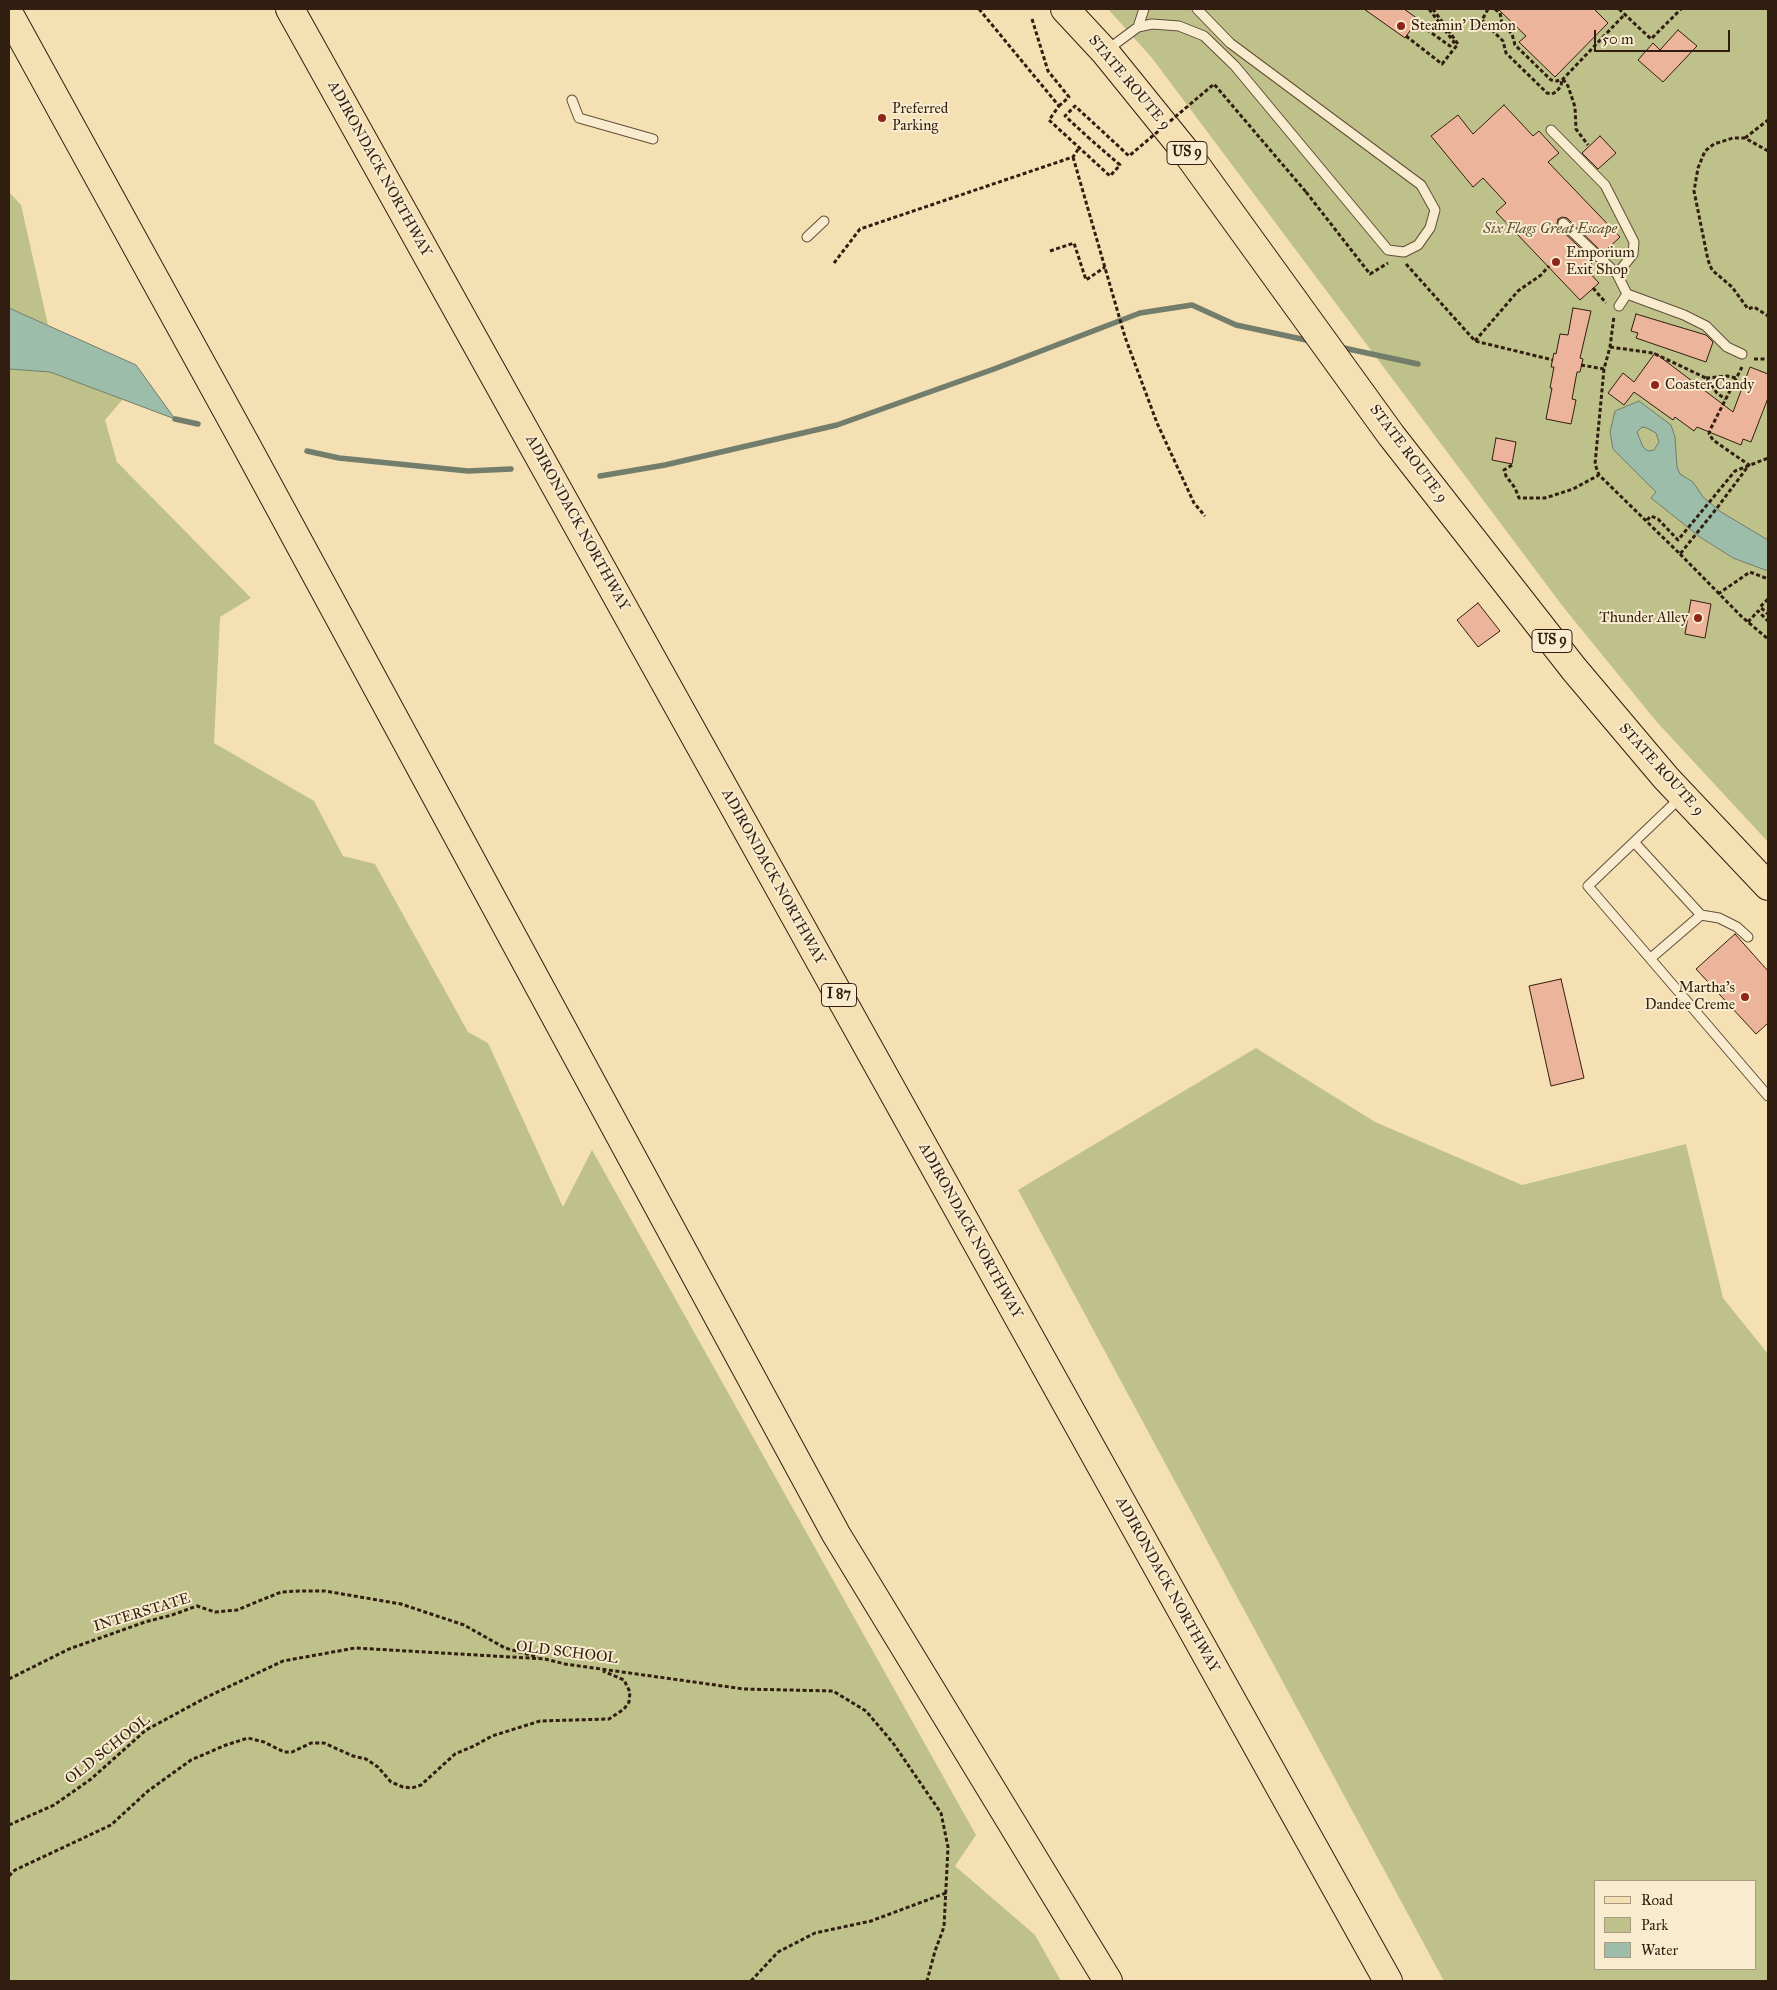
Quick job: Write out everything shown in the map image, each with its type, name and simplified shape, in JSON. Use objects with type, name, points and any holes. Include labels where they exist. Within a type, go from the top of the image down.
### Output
[{"type":"main road","name":"ADIRONDACK NORTHWAY","points":[[290,9],[1388,1981]]},
{"type":"main road","name":"STATE ROUTE 9","points":[[1065,9],[1105,52],[1190,157],[1391,435],[1574,669],[1682,796],[1768,886]]},
{"type":"main road","points":[[9,14],[246,445],[836,1534],[1108,1981]]},
{"type":"lane","points":[[1138,27],[1144,9]]},
{"type":"lane","points":[[1105,52],[1138,27],[1152,24],[1179,26],[1204,36],[1235,66],[1388,250],[1404,252],[1418,245],[1430,228],[1435,210],[1421,185],[1230,43],[1196,9]]},
{"type":"lane","points":[[572,100],[579,118],[653,139]]},
{"type":"lane","points":[[1551,130],[1605,185],[1634,242],[1633,254],[1617,274]]},
{"type":"lane","points":[[807,237],[824,221]]},
{"type":"lane","points":[[1563,223],[1617,274],[1627,294],[1684,315],[1706,326],[1728,347],[1742,354]]},
{"type":"lane","points":[[1620,306],[1627,294]]},
{"type":"lane","points":[[1682,796],[1588,886],[1768,1096]]},
{"type":"lane","points":[[1634,842],[1701,915],[1719,918],[1737,927],[1748,937]]},
{"type":"lane","points":[[1651,958],[1701,915]]},
{"type":"path","points":[[979,9],[1059,106]]},
{"type":"path","points":[[1416,22],[1450,46],[1454,42],[1431,9]]},
{"type":"path","points":[[1406,36],[1442,64],[1458,44],[1431,9]]},
{"type":"path","points":[[1488,9],[1482,20],[1503,41],[1506,53],[1546,93],[1552,94],[1561,86],[1563,79],[1625,14]]},
{"type":"path","points":[[1495,9],[1500,14],[1502,23],[1512,34],[1515,45],[1551,80],[1563,79]]},
{"type":"path","points":[[1619,9],[1651,39],[1681,9]]},
{"type":"path","points":[[1032,19],[1048,71],[1069,97],[1059,106],[1049,120],[1110,176],[1120,165],[1065,116],[1075,106],[1129,156],[1214,84],[1306,192],[1370,274]]},
{"type":"path","points":[[1563,79],[1568,86],[1575,107],[1576,129],[1588,145]]},
{"type":"path","points":[[1745,138],[1768,120]]},
{"type":"path","points":[[1768,151],[1745,138],[1733,138],[1714,144],[1705,151],[1698,168],[1694,191],[1708,260],[1712,270],[1732,288],[1748,309],[1754,308],[1768,316]]},
{"type":"path","points":[[834,262],[860,229],[1073,157],[1079,148]]},
{"type":"path","points":[[1073,157],[1125,337],[1158,423],[1194,503],[1205,516]]},
{"type":"path","points":[[1050,251],[1074,243],[1086,280],[1105,267]]},
{"type":"path","points":[[1405,263],[1474,341],[1553,360]]},
{"type":"path","points":[[1474,341],[1518,291],[1541,275],[1549,266]]},
{"type":"path","points":[[1593,288],[1604,298],[1607,304]]},
{"type":"path","points":[[1620,306],[1614,316],[1610,347],[1604,369],[1595,464],[1599,475],[1647,520],[1718,594],[1768,639]]},
{"type":"path","points":[[1610,310],[1614,316]]},
{"type":"path","points":[[1610,347],[1653,353],[1706,378],[1727,376],[1736,378]]},
{"type":"path","points":[[1749,465],[1713,440],[1709,434],[1746,360],[1768,359]]},
{"type":"path","points":[[1581,365],[1604,369]]},
{"type":"path","points":[[1706,378],[1716,393],[1725,399]]},
{"type":"path","points":[[1647,520],[1651,516],[1658,519],[1678,540],[1735,471],[1768,458]]},
{"type":"path","points":[[1512,465],[1504,470],[1519,498],[1545,498],[1573,489],[1599,475]]},
{"type":"path","points":[[1680,554],[1749,465]]},
{"type":"path","points":[[1718,594],[1750,572],[1768,579]]},
{"type":"path","points":[[1768,599],[1760,606],[1768,614]]},
{"type":"path","points":[[1748,622],[1758,611],[1768,620]]},
{"type":"path","name":"INTERSTATE","points":[[9,1679],[69,1649],[145,1622],[172,1616],[196,1606],[215,1612],[237,1610],[281,1592],[299,1591],[325,1591],[401,1604],[464,1625],[505,1648],[545,1659]]},
{"type":"path","name":"OLD SCHOOL","points":[[9,1825],[54,1805],[91,1779],[146,1730],[207,1697],[283,1661],[355,1648],[545,1659],[588,1667],[744,1689],[833,1691],[866,1711],[893,1743],[941,1813],[948,1847],[944,1927],[927,1981]]},
{"type":"path","points":[[9,1876],[15,1870],[111,1825],[148,1791],[191,1760],[248,1738],[264,1742],[284,1752],[292,1752],[311,1742],[324,1743],[366,1760],[378,1767],[391,1782],[403,1787],[412,1788],[421,1785],[455,1754],[492,1736],[540,1721],[609,1719],[624,1709],[630,1702],[630,1692],[624,1680],[610,1673],[588,1667]]},
{"type":"path","points":[[751,1981],[778,1952],[815,1933],[871,1921],[946,1893]]},
{"type":"green space","name":"Six Flags Great Escape","points":[[1108,9],[1768,9],[1768,842],[1656,721],[1564,608],[1152,58]]},
{"type":"green space","points":[[9,192],[21,205],[48,325],[9,308]]},
{"type":"green space","points":[[9,369],[50,372],[123,399],[105,420],[117,462],[251,598],[220,617],[214,743],[314,801],[343,856],[375,864],[468,1032],[488,1043],[563,1207],[592,1150],[976,1835],[955,1866],[1035,1935],[1061,1981],[9,1981]]},
{"type":"green space","points":[[1256,1048],[1375,1122],[1522,1185],[1686,1144],[1723,1298],[1768,1354],[1768,1981],[1444,1981],[1018,1190]]},
{"type":"water","points":[[9,308],[136,365],[175,419],[50,372],[9,369]]},
{"type":"water","points":[[1639,401],[1671,425],[1675,437],[1677,467],[1680,474],[1693,482],[1703,497],[1721,512],[1768,540],[1768,571],[1733,558],[1700,537],[1651,498],[1656,492],[1613,449],[1610,432],[1615,411]],"holes":[[[1642,427],[1656,433],[1659,442],[1654,450],[1648,451],[1643,447],[1637,432]]]},
{"type":"building","name":"Steamin' Demon","points":[[1364,9],[1404,9],[1418,19],[1405,38]]},
{"type":"building","points":[[1498,9],[1594,9],[1608,23],[1555,77],[1519,42],[1526,36]]},
{"type":"building","points":[[1678,30],[1697,46],[1663,82],[1638,60],[1653,43],[1660,50]]},
{"type":"building","points":[[1504,105],[1533,136],[1539,131],[1559,153],[1548,162],[1620,237],[1603,253],[1567,218],[1562,217],[1558,219],[1557,224],[1559,228],[1594,261],[1586,269],[1599,283],[1580,300],[1496,212],[1506,203],[1483,178],[1473,187],[1431,136],[1458,115],[1473,134]]},
{"type":"building","points":[[1600,136],[1616,153],[1598,169],[1582,153]]},
{"type":"building","points":[[1573,308],[1591,311],[1580,358],[1583,359],[1580,372],[1577,372],[1572,399],[1576,400],[1571,424],[1546,419],[1552,388],[1550,388],[1554,367],[1551,367],[1554,353],[1556,354],[1560,334],[1568,335]]},
{"type":"building","points":[[1636,314],[1706,335],[1713,342],[1706,362],[1636,338],[1638,333],[1631,331]]},
{"type":"building","points":[[1655,353],[1733,412],[1750,367],[1768,374],[1768,398],[1751,442],[1743,439],[1741,445],[1697,427],[1694,431],[1675,417],[1673,420],[1634,392],[1624,405],[1608,393],[1623,373],[1634,382]]},
{"type":"building","points":[[1496,438],[1516,442],[1512,464],[1492,460]]},
{"type":"building","name":"Thunder Alley","points":[[1691,600],[1711,604],[1705,638],[1685,634]]},
{"type":"building","points":[[1478,603],[1500,631],[1478,647],[1457,620]]},
{"type":"building","name":"Martha's Dandee Creme","points":[[1735,934],[1768,971],[1768,1023],[1756,1034],[1696,969]]},
{"type":"building","points":[[1561,979],[1584,1078],[1551,1086],[1529,986]]},
{"type":"waterway","points":[[600,476],[665,465],[837,425],[994,369],[1140,313],[1192,305],[1236,325],[1311,341]]},
{"type":"waterway","points":[[1339,347],[1418,364]]},
{"type":"waterway","points":[[175,419],[198,424]]},
{"type":"waterway","points":[[307,451],[339,458],[468,471],[511,469]]},
{"type":"place","name":"Steamin' Demon","points":[[1401,26]]},
{"type":"place","name":"Preferred Parking","points":[[882,118]]},
{"type":"place","name":"Emporium Exit Shop","points":[[1556,262]]},
{"type":"place","name":"Coaster Candy","points":[[1655,385]]},
{"type":"place","name":"Thunder Alley","points":[[1698,618]]},
{"type":"place","name":"Martha's Dandee Creme","points":[[1745,997]]}]
